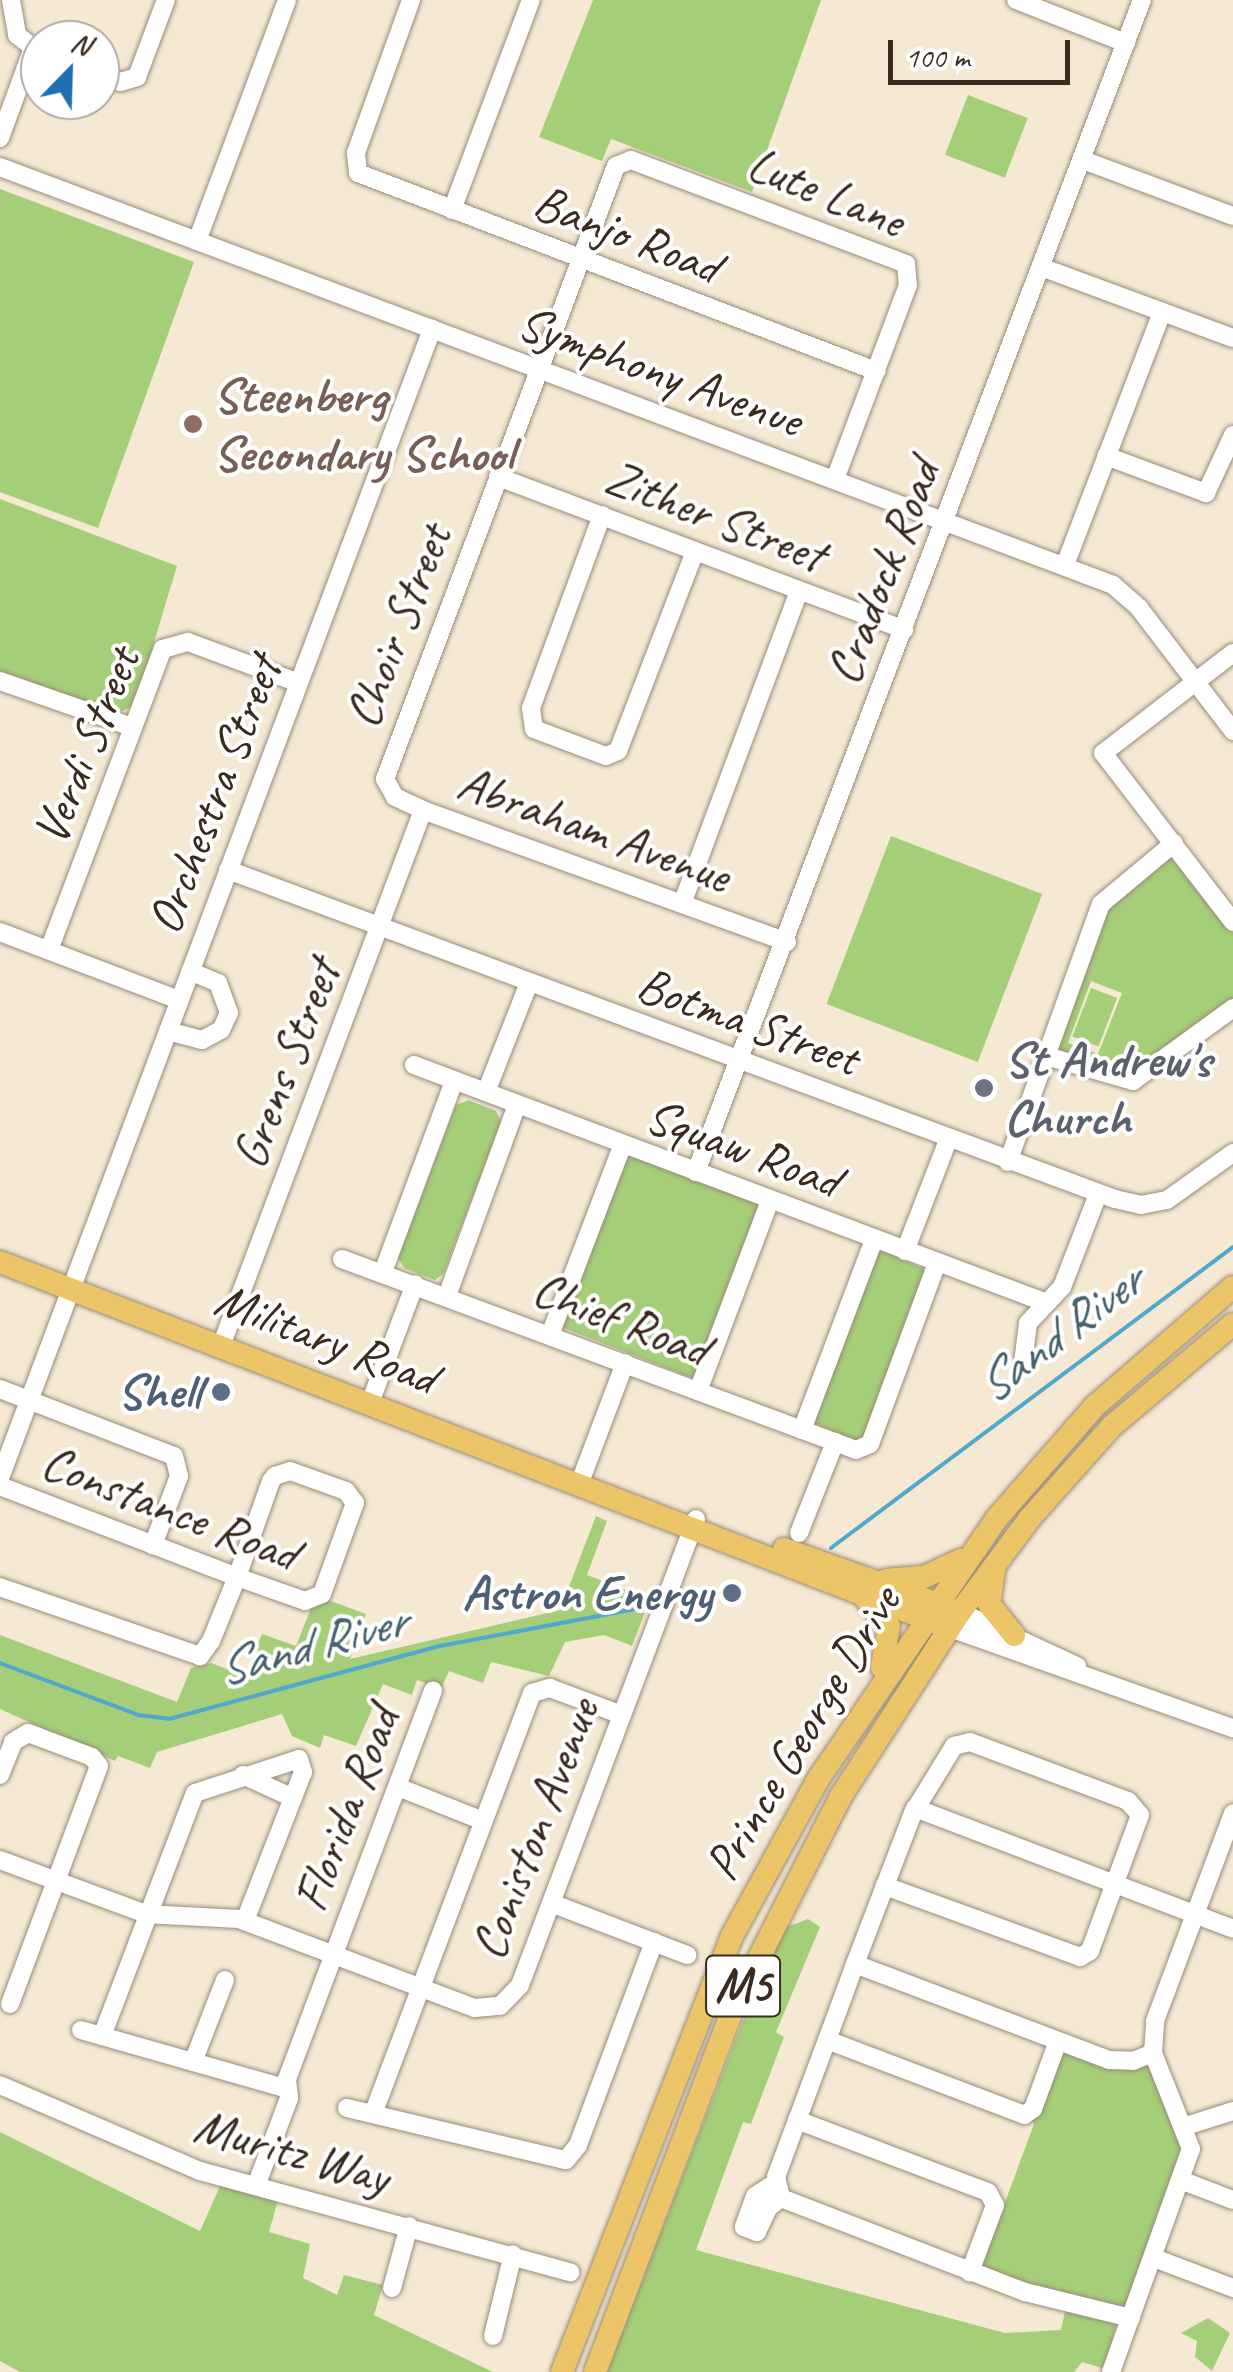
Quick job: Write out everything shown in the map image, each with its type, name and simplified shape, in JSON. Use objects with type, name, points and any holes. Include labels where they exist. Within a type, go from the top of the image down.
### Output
[{"type":"main road","name":"Military Road","points":[[0,1262],[955,1620]]},
{"type":"main road","name":"Prince George Drive","points":[[562,2372],[732,1936],[859,1715],[967,1554],[1096,1406],[1233,1287]]},
{"type":"main road","name":"Prince George Drive","points":[[595,2372],[759,1952],[841,1796],[1002,1553],[1112,1426],[1233,1324]]},
{"type":"main road","points":[[1002,1553],[990,1580],[989,1604],[1014,1635]]},
{"type":"main road","points":[[859,1715],[890,1635],[882,1613],[862,1584],[924,1577],[967,1554]]},
{"type":"street","points":[[11,0],[12,24],[20,33]]},
{"type":"street","points":[[120,82],[136,77],[166,0]]},
{"type":"street","points":[[197,241],[287,0]]},
{"type":"street","name":"Banjo Road","points":[[411,0],[354,167],[364,178],[876,371]]},
{"type":"street","points":[[452,210],[531,0]]},
{"type":"street","points":[[1016,0],[1126,43]]},
{"type":"street","name":"Cradock Road","points":[[696,1172],[1142,0]]},
{"type":"street","points":[[0,138],[20,90]]},
{"type":"street","name":"Lute Lane","points":[[616,166],[630,160],[906,264],[908,285],[835,479]]},
{"type":"street","points":[[1082,160],[1233,216]]},
{"type":"street","name":"Choir Street","points":[[385,779],[616,166]]},
{"type":"street","name":"Symphony Avenue","points":[[0,167],[1065,565],[1122,591],[1233,731]]},
{"type":"street","points":[[1041,267],[1233,338]]},
{"type":"street","points":[[1065,565],[1162,312]]},
{"type":"street","name":"Orchestra Street","points":[[71,1289],[432,328]]},
{"type":"street","points":[[1106,456],[1206,492],[1233,435]]},
{"type":"street","name":"Zither Street","points":[[498,476],[904,630]]},
{"type":"street","points":[[602,515],[531,708],[534,730],[606,756],[618,751],[696,551]]},
{"type":"street","points":[[682,904],[799,591]]},
{"type":"street","name":"Verdi Street","points":[[49,950],[132,727],[170,642],[188,642],[299,683]]},
{"type":"street","points":[[1233,654],[1103,753],[1233,922]]},
{"type":"street","points":[[0,681],[132,727]]},
{"type":"street","name":"Abraham Avenue","points":[[385,779],[395,797],[423,810],[786,942]]},
{"type":"street","name":"Grens Street","points":[[221,1346],[423,810]]},
{"type":"street","points":[[1008,1162],[1101,904],[1174,843]]},
{"type":"street","name":"Botma Street","points":[[228,870],[1098,1194],[1142,1205],[1167,1200],[1233,1153]]},
{"type":"street","points":[[0,932],[178,1000]]},
{"type":"street","points":[[168,1031],[202,1040],[221,1030],[228,1013],[218,984],[190,971]]},
{"type":"street","points":[[486,1092],[528,983]]},
{"type":"street","points":[[1046,1056],[1133,1081],[1233,1008]]},
{"type":"street","name":"Squaw Road","points":[[414,1065],[1047,1304]]},
{"type":"street","points":[[383,1272],[454,1081]]},
{"type":"street","points":[[447,1296],[517,1104]]},
{"type":"street","points":[[905,1251],[948,1140]]},
{"type":"street","points":[[550,1335],[622,1146]]},
{"type":"street","points":[[1023,1363],[1028,1323],[1066,1278],[1098,1194]]},
{"type":"street","points":[[698,1391],[770,1200]]},
{"type":"street","points":[[802,1430],[874,1239]]},
{"type":"street","name":"Chief Road","points":[[342,1259],[856,1450],[870,1444],[937,1263]]},
{"type":"street","points":[[370,1402],[415,1284]]},
{"type":"street","points":[[0,1478],[71,1289]]},
{"type":"street","points":[[580,1482],[625,1363]]},
{"type":"street","points":[[0,1389],[174,1456],[178,1476],[153,1545]]},
{"type":"street","points":[[798,1533],[834,1442]]},
{"type":"street","name":"Constance Road","points":[[0,1486],[237,1577],[312,1602],[326,1586],[355,1504],[346,1491],[290,1470],[272,1481],[237,1577]]},
{"type":"street","name":"Coniston Avenue","points":[[0,1860],[146,1914],[245,1921],[475,2008],[506,2002],[520,1985],[694,1523]]},
{"type":"street","points":[[0,1587],[193,1657],[208,1648],[237,1577]]},
{"type":"street","name":"Military Road","points":[[955,1620],[1014,1635],[1098,1680]]},
{"type":"street","name":"Military Road","points":[[955,1620],[1098,1680],[1233,1728]]},
{"type":"street","points":[[373,2114],[483,1821],[538,1689],[622,1715]]},
{"type":"street","name":"Florida Road","points":[[256,2186],[289,2098],[285,2088],[432,1691]]},
{"type":"street","points":[[0,1776],[13,1742],[24,1733],[97,1762],[59,1882],[11,2005]]},
{"type":"street","points":[[885,1886],[1076,1957],[1090,1950],[1140,1818],[1128,1801],[963,1742],[915,1808],[885,1886],[855,1964],[797,2120],[777,2191],[970,2272],[1131,2318]]},
{"type":"street","points":[[102,2036],[192,1796],[243,1775],[301,1760],[293,1798],[245,1921]]},
{"type":"street","points":[[243,1775],[293,1798]]},
{"type":"street","points":[[398,1787],[483,1821]]},
{"type":"street","points":[[915,1808],[1233,1929]]},
{"type":"street","points":[[1110,2372],[1183,2180],[1191,2148],[1186,2126],[1153,2054],[1155,2021],[1233,1813]]},
{"type":"street","points":[[551,1903],[687,1955]]},
{"type":"street","points":[[347,2108],[566,2160],[578,2145],[654,1942]]},
{"type":"street","points":[[855,1964],[1117,2062],[1153,2054]]},
{"type":"street","points":[[193,2062],[226,1980]]},
{"type":"street","points":[[81,2030],[285,2088]]},
{"type":"street","points":[[827,2040],[1024,2115],[1033,2108],[1058,2040]]},
{"type":"street","name":"Muritz Way","points":[[0,2084],[183,2164],[570,2272]]},
{"type":"street","points":[[1186,2126],[1233,2111]]},
{"type":"street","points":[[797,2120],[988,2192],[995,2205],[970,2272]]},
{"type":"street","points":[[1183,2180],[1233,2200]]},
{"type":"street","points":[[392,2288],[409,2226]]},
{"type":"street","points":[[493,2336],[513,2254]]},
{"type":"street","points":[[1154,2258],[1233,2288]]},
{"type":"green space","points":[[593,0],[821,0],[752,192],[611,139],[602,161],[539,137]]},
{"type":"green space","points":[[968,95],[1028,118],[1005,178],[945,155]]},
{"type":"green space","points":[[0,189],[194,262],[98,528],[0,492]]},
{"type":"green space","points":[[0,499],[177,566],[135,705],[116,714],[0,675]]},
{"type":"green space","points":[[891,836],[1042,894],[978,1062],[826,1004]]},
{"type":"green space","points":[[1170,857],[1233,933],[1233,1003],[1136,1075],[1059,1054],[1054,1045],[1109,903]],"holes":[[[1091,981],[1122,993],[1098,1054],[1068,1043]]]},
{"type":"green space","points":[[1091,988],[1117,998],[1099,1047],[1072,1037]]},
{"type":"green space","points":[[468,1100],[496,1111],[501,1122],[443,1274],[435,1280],[404,1268],[398,1258],[456,1105]]},
{"type":"green space","points":[[634,1154],[760,1205],[695,1379],[561,1327],[626,1155]]},
{"type":"green space","points":[[884,1251],[926,1270],[862,1441],[854,1442],[813,1422],[877,1252]]},
{"type":"green space","points":[[596,1516],[607,1521],[587,1575],[650,1599],[632,1646],[604,1635],[565,1642],[549,1676],[491,1662],[483,1683],[449,1671],[441,1689],[417,1680],[412,1695],[383,1684],[356,1746],[324,1735],[320,1748],[292,1736],[282,1714],[157,1752],[150,1768],[118,1756],[115,1761],[0,1709],[0,1635],[177,1702],[191,1668],[211,1663],[245,1676],[262,1634],[296,1646],[311,1608],[328,1600],[366,1614],[350,1659],[560,1610]]},
{"type":"green space","points":[[808,1919],[820,1927],[776,2032],[784,2037],[751,2124],[743,2122],[696,2250],[1005,2333],[1061,2330],[1066,2307],[1117,2321],[1105,2369],[1082,2362],[1074,2372],[607,2372],[778,1930]]},
{"type":"green space","points":[[1067,2049],[1151,2066],[1184,2153],[1124,2309],[1021,2286],[981,2267],[1034,2124],[1029,2116],[1055,2057]]},
{"type":"green space","points":[[0,2132],[200,2231],[221,2184],[278,2200],[269,2232],[310,2244],[303,2278],[337,2295],[344,2275],[383,2285],[374,2315],[493,2372],[20,2372],[0,2361]]},
{"type":"green space","points":[[1208,2318],[1230,2333],[1212,2371],[1195,2357],[1197,2341],[1181,2333]]},
{"type":"waterway","name":"Sand River","points":[[831,1548],[1233,1247]]},
{"type":"waterway","name":"Sand River","points":[[0,1663],[138,1715],[169,1719],[440,1646],[647,1607]]},
{"type":"place","name":"Steenberg Secondary School","points":[[193,424]]},
{"type":"place","name":"St Andrew's Church","points":[[984,1088]]},
{"type":"place","name":"Shell","points":[[221,1392]]},
{"type":"place","name":"Astron Energy","points":[[732,1593]]}]
